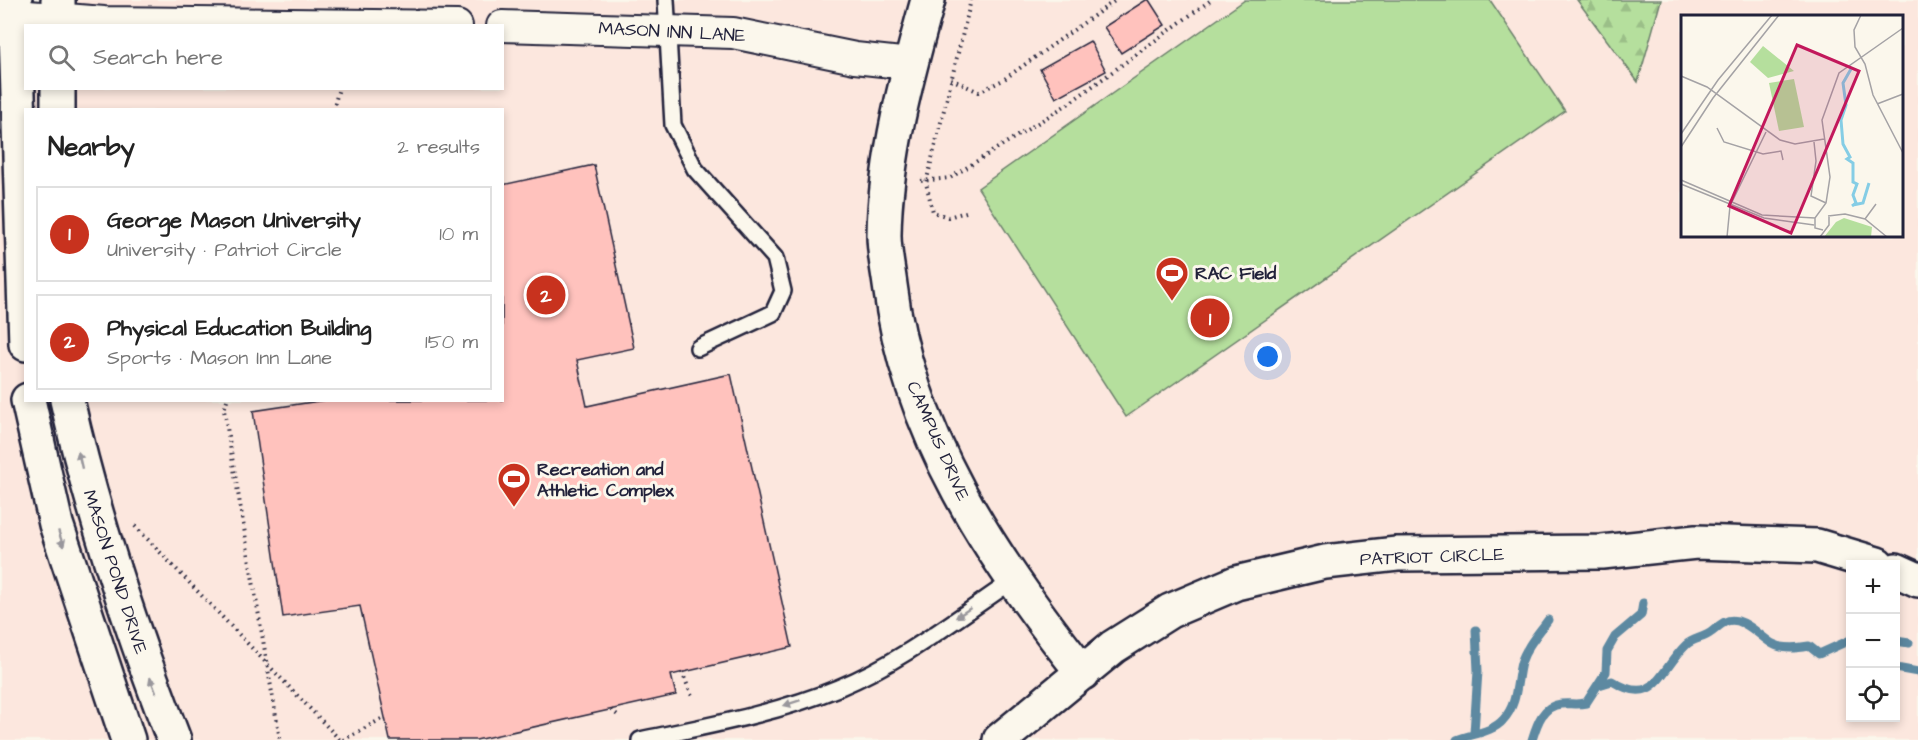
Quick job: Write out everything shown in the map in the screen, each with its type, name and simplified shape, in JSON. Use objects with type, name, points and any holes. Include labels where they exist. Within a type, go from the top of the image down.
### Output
[{"type":"street","name":"CAMPUS DRIVE","points":[[928,0],[910,64],[888,172],[884,237],[894,320],[915,397],[962,499],[1012,581],[1083,673]]},
{"type":"street","points":[[24,302],[10,11],[58,15],[384,24]]},
{"type":"street","name":"MASON INN LANE","points":[[504,26],[667,14],[733,33],[855,58],[910,64]]},
{"type":"street","points":[[58,90],[58,108]]},
{"type":"street","points":[[28,402],[56,524],[128,740]]},
{"type":"street","name":"MASON POND DRIVE","points":[[67,402],[82,467],[146,668],[174,740]]},
{"type":"street","name":"PATRIOT CIRCLE","points":[[1000,740],[1141,627],[1170,611],[1236,583],[1325,562],[1396,554],[1602,552],[1696,542],[1817,546],[1864,560]]},
{"type":"street","points":[[1900,572],[1918,580]]},
{"type":"lane","points":[[667,14],[673,125],[696,169],[774,258],[783,291],[773,313],[698,348]]},
{"type":"lane","points":[[640,740],[747,718],[838,688],[890,663],[1012,581]]},
{"type":"path","points":[[966,212],[948,216],[933,212],[926,183],[971,0]]},
{"type":"path","points":[[951,79],[980,92],[1003,80],[1116,0]]},
{"type":"path","points":[[888,172],[926,183],[950,178],[1068,104],[1211,0]]},
{"type":"path","points":[[334,108],[338,90]]},
{"type":"path","points":[[226,402],[224,410],[280,740]]},
{"type":"path","points":[[131,522],[342,740],[385,717]]},
{"type":"path","points":[[682,672],[693,699]]},
{"type":"path","points":[[611,710],[619,716]]},
{"type":"shaded area","points":[[0,0],[1918,0],[1918,740],[0,740]]},
{"type":"green space","name":"RAC Field","points":[[1245,0],[1490,0],[1565,111],[1126,417],[978,188]]},
{"type":"green space","points":[[1577,0],[1661,0],[1638,82]]},
{"type":"building","points":[[1149,0],[1165,25],[1121,53],[1104,27]]},
{"type":"building","points":[[1090,41],[1106,71],[1056,98],[1040,69]]},
{"type":"building","name":"Recreation and Athletic Complex","points":[[594,165],[634,348],[577,360],[587,406],[731,374],[792,647],[671,675],[676,695],[476,740],[390,740],[360,606],[283,617],[253,411],[313,402],[504,402],[504,185]]},
{"type":"waterway","points":[[1532,740],[1541,717],[1549,708],[1561,704],[1586,703],[1606,672],[1607,651],[1615,637],[1641,615],[1643,603]]},
{"type":"waterway","points":[[1457,740],[1494,727],[1508,714],[1514,700],[1523,657],[1548,620]]},
{"type":"waterway","points":[[1599,685],[1612,681],[1627,688],[1638,690],[1648,688],[1655,683],[1688,643],[1707,635],[1731,620],[1750,627],[1768,641],[1782,647],[1809,646],[1819,654],[1846,642]]},
{"type":"waterway","points":[[1474,733],[1478,671],[1476,630]]},
{"type":"waterway","points":[[1900,642],[1909,643]]},
{"type":"waterway","points":[[1900,669],[1918,672]]},
{"type":"place","name":"Physical Education Building","points":[[546,295]]},
{"type":"place","name":"RAC Field","points":[[1172,302]]},
{"type":"place","name":"George Mason University","points":[[1210,318]]},
{"type":"place","name":"Recreation and Athletic Complex","points":[[514,508]]}]
